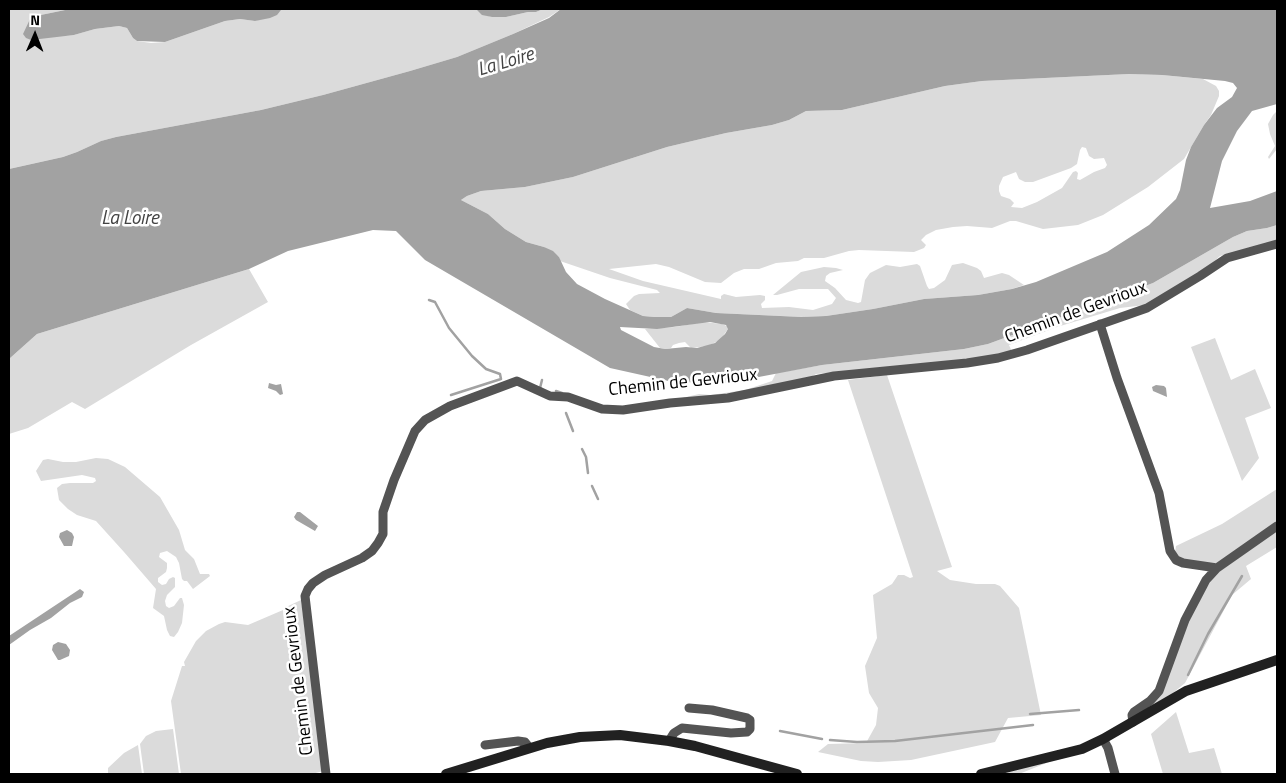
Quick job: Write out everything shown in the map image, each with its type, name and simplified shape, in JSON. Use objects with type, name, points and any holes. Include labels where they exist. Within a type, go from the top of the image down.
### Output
[{"type":"street","name":"Chemin de Gevrioux","points":[[326,774],[305,596],[313,583],[325,574],[362,558],[372,551],[383,534],[383,512],[394,480],[415,431],[426,420],[450,406],[517,381],[523,382],[544,394],[568,397],[595,407],[611,410],[728,398],[834,376],[967,363],[998,358],[1027,350],[1153,305],[1227,258],[1277,244]]},
{"type":"street","points":[[1100,324],[1117,378],[1159,493],[1170,551],[1176,560],[1183,563],[1217,568]]},
{"type":"street","points":[[1133,722],[1132,715],[1134,712],[1150,701],[1159,691],[1185,620],[1206,580],[1217,568],[1277,526]]},
{"type":"street","points":[[981,774],[1082,749],[1186,691],[1277,660]]},
{"type":"street","points":[[669,741],[674,733],[682,728],[731,733],[745,733],[750,729],[750,720],[747,718],[712,710],[689,708]]},
{"type":"street","points":[[446,774],[563,739],[620,735],[669,741],[738,757],[796,774]]},
{"type":"street","points":[[1103,739],[1108,748],[1115,774]]},
{"type":"street","points":[[485,745],[518,740],[525,742],[529,748]]},
{"type":"shaded area","points":[[9,9],[70,9],[31,17],[62,36],[119,26],[127,28],[137,41],[151,43],[165,42],[225,21],[240,19],[255,21],[280,11],[280,9],[476,9],[482,14],[492,17],[506,17],[543,9],[561,9],[549,17],[513,34],[457,57],[410,71],[261,110],[116,137],[101,141],[63,157],[9,169]]},
{"type":"shaded area","points":[[1129,74],[1162,75],[1203,79],[1216,86],[1219,96],[1211,115],[1184,159],[1148,187],[1103,215],[1078,225],[1043,229],[1010,221],[992,228],[953,227],[936,230],[926,235],[921,240],[926,245],[924,248],[914,252],[859,250],[824,258],[804,258],[798,261],[776,263],[759,269],[744,269],[734,273],[721,283],[705,282],[669,267],[656,264],[609,269],[643,281],[721,299],[721,296],[724,294],[736,297],[765,296],[765,300],[761,304],[762,308],[789,307],[813,310],[832,304],[836,298],[828,289],[799,289],[773,295],[801,272],[824,267],[843,270],[830,273],[826,276],[825,281],[835,288],[846,300],[858,303],[861,302],[865,280],[870,273],[886,265],[900,267],[917,264],[920,266],[929,289],[934,288],[945,280],[952,265],[963,263],[977,268],[981,271],[984,278],[1002,273],[1009,275],[1024,285],[978,295],[924,299],[826,316],[803,317],[716,313],[687,308],[671,317],[643,316],[630,310],[626,304],[639,294],[660,293],[657,290],[610,278],[560,261],[559,257],[544,247],[526,242],[505,229],[488,214],[461,200],[481,191],[525,187],[573,177],[667,147],[726,133],[772,125],[789,120],[806,111],[842,110],[945,86],[982,81]],"holes":[[[1082,147],[1086,148],[1089,156],[1094,159],[1104,158],[1107,165],[1105,168],[1080,180],[1077,179],[1078,173],[1076,171],[1073,172],[1062,188],[1022,208],[1011,207],[1014,203],[1010,199],[1001,196],[999,186],[1003,177],[1016,172],[1019,179],[1025,182],[1033,182],[1071,168],[1077,164]]]},
{"type":"shaded area","points":[[1277,111],[1277,149],[1269,159],[1268,157],[1275,146],[1268,124]]},
{"type":"shaded area","points":[[1277,225],[1277,240],[1220,256],[1207,268],[1145,305],[1120,308],[1057,327],[1009,345],[1012,352],[994,357],[816,374],[809,378],[740,394],[682,398],[699,394],[711,395],[745,390],[772,381],[776,373],[822,365],[964,349],[988,344],[1153,283],[1233,237],[1247,231]]},
{"type":"shaded area","points":[[249,269],[268,302],[191,345],[85,409],[72,402],[28,428],[9,434],[9,359],[37,334]]},
{"type":"shaded area","points":[[703,322],[722,324],[729,327],[720,340],[708,346],[691,348],[685,342],[665,349],[660,348],[645,329],[675,327]]},
{"type":"shaded area","points":[[1215,338],[1231,380],[1255,369],[1271,408],[1245,418],[1259,458],[1242,481],[1191,347]]},
{"type":"shaded area","points":[[887,375],[952,567],[937,571],[950,580],[1000,586],[1019,608],[1041,715],[1008,718],[995,742],[911,760],[878,762],[861,761],[818,752],[828,744],[866,743],[876,725],[878,708],[869,693],[865,666],[877,638],[873,595],[892,584],[898,575],[913,577],[848,380]]},
{"type":"shaded area","points":[[96,458],[108,459],[125,467],[160,497],[179,530],[185,550],[194,559],[200,574],[209,574],[210,576],[193,589],[187,581],[182,579],[176,557],[167,551],[160,553],[159,557],[167,563],[167,568],[166,572],[158,578],[158,582],[162,585],[166,584],[169,579],[175,578],[175,587],[167,595],[166,606],[169,608],[174,606],[180,598],[182,598],[184,605],[182,623],[174,637],[170,636],[167,630],[164,616],[153,608],[156,589],[96,521],[77,515],[59,500],[57,488],[62,484],[93,483],[96,481],[95,478],[82,475],[41,481],[36,471],[43,460],[76,462]]},
{"type":"shaded area","points":[[1277,489],[1277,523],[1217,564],[1179,559],[1175,552],[1176,546],[1222,524]]},
{"type":"shaded area","points":[[1277,529],[1277,547],[1246,566],[1251,579],[1232,595],[1185,683],[1173,693],[1137,715],[1149,705],[1194,605],[1216,574]]},
{"type":"shaded area","points":[[301,600],[323,771],[312,774],[181,774],[171,701],[182,666],[185,666],[184,662],[196,641],[206,631],[219,624],[225,622],[248,625],[283,610],[285,633],[287,633],[284,608]]},
{"type":"shaded area","points":[[1176,712],[1189,753],[1214,748],[1222,774],[1163,774],[1151,734]]},
{"type":"shaded area","points":[[173,729],[179,774],[144,774],[140,744],[146,736],[156,731]]},
{"type":"shaded area","points":[[138,745],[142,774],[108,774],[108,768],[124,753]]},
{"type":"shaded area","points":[[1049,762],[1019,774],[994,774]]},
{"type":"water","points":[[70,9],[281,10],[277,15],[270,18],[255,21],[240,19],[225,21],[165,42],[137,41],[127,28],[119,26],[95,29],[74,35],[31,40],[23,34],[31,17]]},
{"type":"water","points":[[476,9],[543,9],[506,17],[492,17],[482,15]]},
{"type":"water","name":"La Loire","points":[[561,9],[1277,9],[1277,104],[1252,111],[1237,131],[1222,161],[1210,208],[1250,201],[1277,191],[1277,225],[1247,231],[1233,237],[1153,283],[988,344],[964,349],[822,365],[727,383],[673,382],[610,368],[425,260],[396,231],[373,230],[288,251],[249,269],[37,334],[9,359],[9,169],[63,157],[101,141],[116,137],[261,110],[410,71],[457,57],[549,18]],"holes":[[[1129,74],[1225,81],[1233,83],[1237,88],[1232,97],[1217,108],[1191,147],[1176,199],[1149,225],[1107,252],[1036,282],[1012,289],[978,295],[924,299],[826,316],[802,317],[716,313],[687,308],[671,317],[643,316],[577,284],[566,272],[559,257],[553,251],[526,242],[505,229],[488,214],[461,200],[481,191],[525,187],[573,177],[667,147],[726,133],[772,125],[789,120],[806,111],[842,110],[945,86],[982,81]],[[710,322],[726,325],[728,329],[715,343],[697,348],[665,349],[654,347],[621,330],[620,327],[657,329]]]},
{"type":"water","points":[[269,383],[281,384],[283,394],[280,395],[268,388]]},
{"type":"water","points":[[1156,385],[1166,388],[1167,397],[1153,391],[1152,387]]},
{"type":"water","points":[[297,512],[300,512],[318,526],[315,531],[296,520],[294,517]]},
{"type":"water","points":[[67,530],[74,537],[72,546],[64,546],[59,537],[60,533]]},
{"type":"water","points":[[80,589],[84,592],[82,597],[70,603],[51,618],[9,645],[9,636]]},
{"type":"water","points":[[58,642],[66,644],[70,650],[69,656],[60,660],[58,660],[52,650],[53,645]]},
{"type":"waterway","points":[[429,300],[435,302],[449,328],[472,356],[486,369],[500,374],[501,379],[451,395]]},
{"type":"waterway","points":[[542,380],[540,388],[542,389]]},
{"type":"waterway","points":[[556,391],[562,393]]},
{"type":"waterway","points":[[566,413],[573,431]]},
{"type":"waterway","points":[[582,449],[586,457],[588,473]]},
{"type":"waterway","points":[[592,486],[598,499]]},
{"type":"waterway","points":[[1188,675],[1208,634],[1242,576]]},
{"type":"waterway","points":[[1030,714],[1079,710]]},
{"type":"waterway","points":[[830,740],[857,742],[895,741],[1033,725]]},
{"type":"waterway","points":[[780,731],[822,739]]}]
